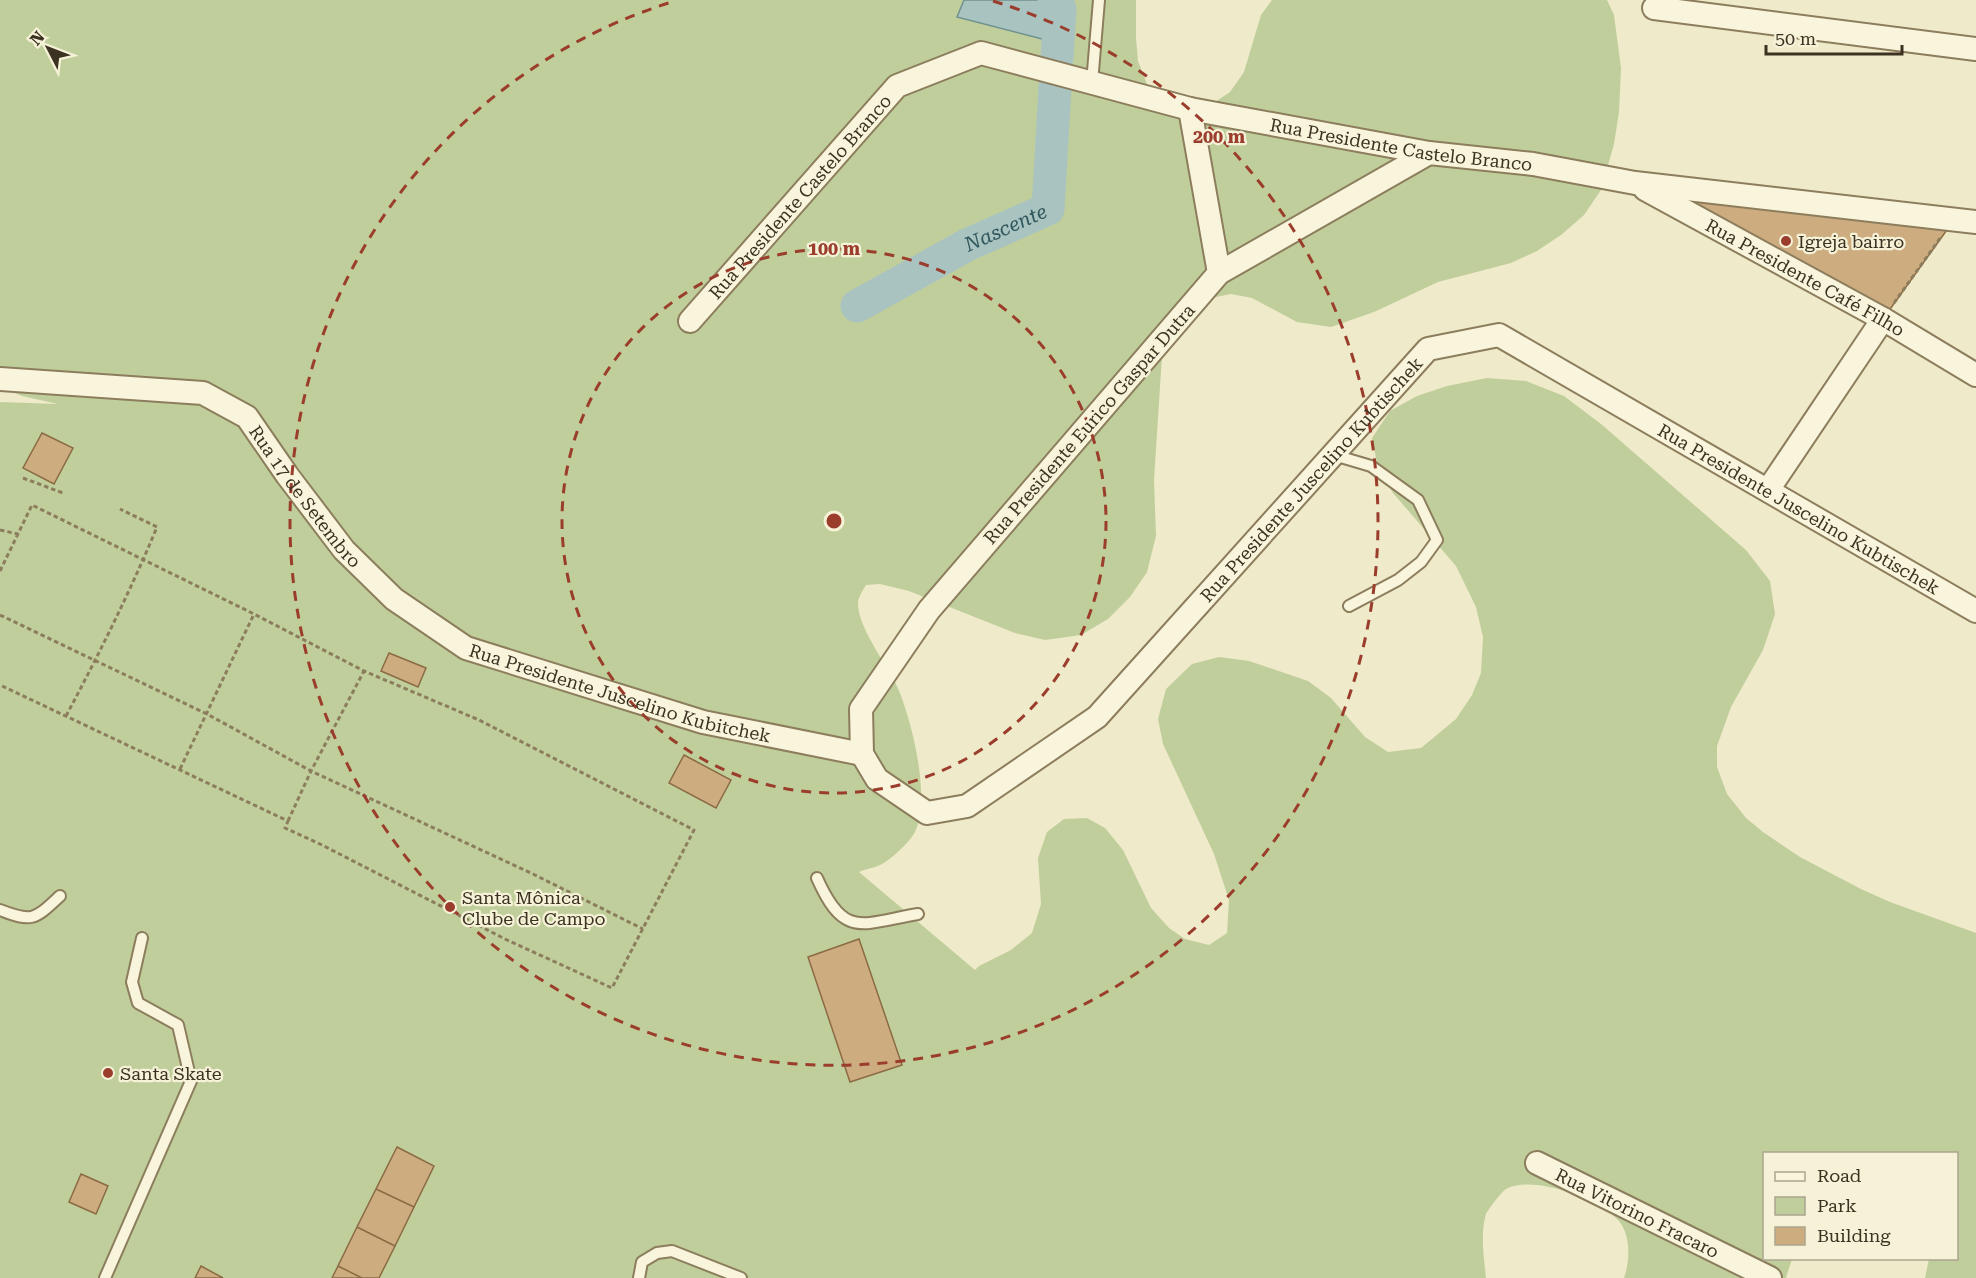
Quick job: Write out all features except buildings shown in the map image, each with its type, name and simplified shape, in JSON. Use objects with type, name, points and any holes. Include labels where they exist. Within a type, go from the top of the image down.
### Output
[{"type":"street","points":[[1649,4],[1976,49]]},
{"type":"street","name":"Rua Presidente Castelo Branco","points":[[690,321],[897,86],[981,53],[1190,109],[1428,153],[1533,164],[1635,183],[1965,221]]},
{"type":"street","points":[[1190,109],[1219,273]]},
{"type":"street","name":"Rua Presidente Eurico Gaspar Dutra","points":[[862,754],[861,709],[928,610],[1219,273],[1428,153]]},
{"type":"street","name":"Rua Presidente Café Filho","points":[[1635,183],[1883,319],[1976,375]]},
{"type":"street","points":[[1768,490],[1883,319]]},
{"type":"street","name":"Rua Presidente Juscelino Kubtischek","points":[[862,754],[877,779],[927,813],[967,806],[1097,717],[1428,349],[1499,335],[1976,611]]},
{"type":"street","name":"Rua 17 de Setembro","points":[[0,379],[203,393],[247,417],[287,475],[344,549],[394,599]]},
{"type":"street","name":"Rua Presidente Juscelino Kubitchek","points":[[394,599],[466,648],[703,722],[862,754]]},
{"type":"street","name":"Rua Vitorino Fracaro","points":[[1537,1163],[1770,1278]]},
{"type":"lane","points":[[1092,83],[1099,0]]},
{"type":"lane","points":[[1334,455],[1371,466],[1418,500],[1437,540],[1421,562],[1398,580],[1349,606]]},
{"type":"lane","points":[[817,878],[827,899],[840,917],[857,924],[918,914]]},
{"type":"lane","points":[[0,910],[30,919],[41,913],[60,896]]},
{"type":"lane","points":[[105,1278],[191,1081],[178,1025],[138,1003],[132,982],[141,938]]},
{"type":"lane","points":[[639,1278],[642,1262],[657,1253],[672,1251],[741,1278]]},
{"type":"path","points":[[1883,319],[1965,221]]},
{"type":"path","points":[[23,478],[63,494]]},
{"type":"path","points":[[0,571],[32,505],[364,671],[479,720],[694,830],[612,988],[505,939],[285,828],[311,771],[364,671]]},
{"type":"path","points":[[66,716],[95,661],[143,560],[156,527],[120,509]]},
{"type":"path","points":[[0,530],[18,534]]},
{"type":"path","points":[[180,769],[254,614]]},
{"type":"path","points":[[0,615],[207,714],[311,771],[533,874],[643,929]]},
{"type":"path","points":[[0,685],[288,821]]},
{"type":"green space","points":[[0,0],[1136,0],[1138,61],[1147,84],[1168,104],[1209,106],[1230,92],[1244,72],[1261,15],[1272,0],[1607,0],[1614,15],[1621,68],[1619,112],[1614,144],[1601,190],[1584,215],[1561,235],[1537,251],[1511,263],[1438,282],[1374,312],[1331,327],[1297,322],[1252,298],[1231,294],[1206,299],[1162,356],[1154,480],[1156,536],[1147,572],[1130,597],[1108,619],[1081,635],[1045,640],[1015,633],[909,591],[880,584],[866,585],[858,602],[859,612],[867,633],[902,698],[914,739],[921,785],[921,806],[918,824],[905,845],[878,866],[859,872],[975,970],[1011,950],[1032,933],[1041,904],[1038,858],[1047,832],[1064,819],[1087,818],[1105,828],[1123,850],[1151,908],[1169,928],[1185,939],[1209,945],[1227,933],[1229,900],[1214,854],[1163,744],[1158,719],[1166,689],[1192,664],[1219,657],[1249,661],[1308,681],[1331,698],[1365,737],[1388,752],[1421,748],[1456,719],[1472,695],[1481,673],[1483,637],[1476,607],[1456,566],[1393,493],[1378,468],[1372,438],[1390,411],[1417,396],[1447,386],[1487,378],[1526,381],[1564,396],[1601,424],[1746,550],[1770,581],[1775,614],[1763,650],[1731,707],[1717,746],[1717,767],[1727,794],[1746,818],[1800,857],[1861,889],[1976,933],[1976,1278],[1925,1278],[1929,1260],[1958,1260],[1958,1152],[1763,1152],[1763,1260],[1792,1260],[1786,1278],[1624,1278],[1628,1249],[1626,1234],[1619,1221],[1610,1213],[1582,1197],[1565,1191],[1549,1187],[1518,1185],[1506,1189],[1486,1214],[1483,1238],[1486,1278],[0,1278],[0,402],[58,404],[22,396],[0,387]]},
{"type":"water","points":[[964,0],[1065,0],[1058,43],[957,17]]},
{"type":"waterway","name":"Nascente","points":[[1054,0],[1060,9],[1057,58]]},
{"type":"waterway","name":"Nascente","points":[[857,306],[967,245],[1048,209],[1055,88]]},
{"type":"place","name":"Igreja bairro","points":[[1786,241]]},
{"type":"place","name":"Santa Mônica Clube de Campo","points":[[450,907]]},
{"type":"place","name":"Santa Skate","points":[[108,1073]]}]
